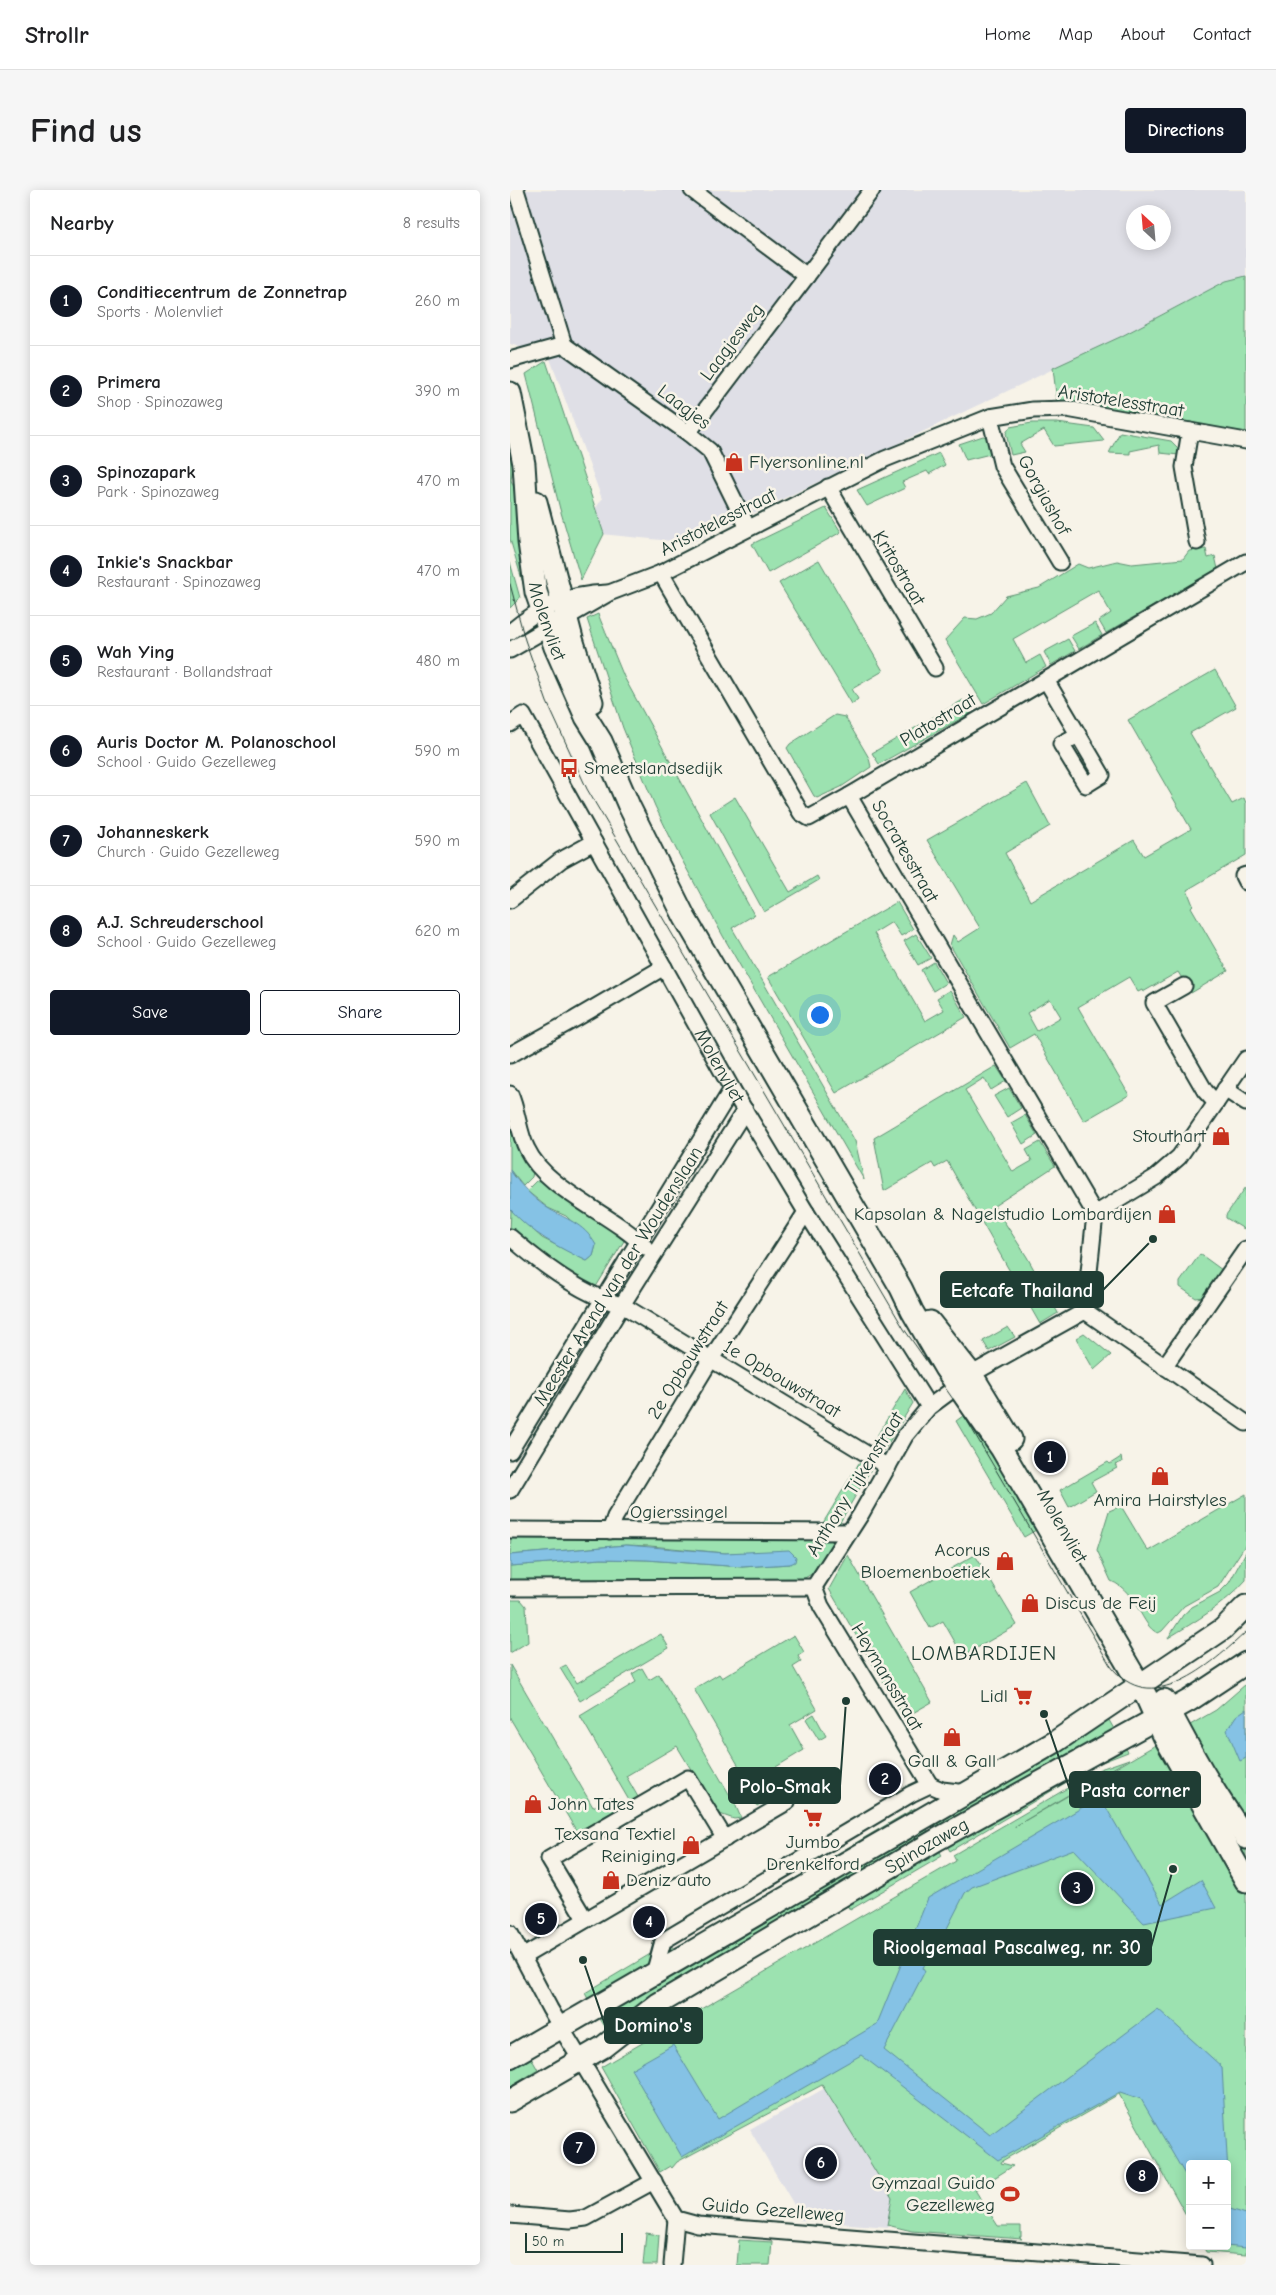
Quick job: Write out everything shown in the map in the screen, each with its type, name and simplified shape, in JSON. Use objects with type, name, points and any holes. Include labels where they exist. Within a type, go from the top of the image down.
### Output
[{"type":"main road","name":"Molenvliet","points":[[510,393],[524,464],[564,609],[596,714],[601,740]]},
{"type":"main road","name":"Molenvliet","points":[[524,464],[531,561],[545,618],[586,717],[601,740],[628,806],[685,918],[901,1288],[912,1311],[965,1380],[1001,1448],[1146,1682],[1163,1716]]},
{"type":"main road","name":"Spinozaweg","points":[[510,2057],[1055,1742],[1223,1629],[1246,1606]]},
{"type":"main road","name":"Spinozaweg","points":[[510,2101],[603,2047],[658,2004],[938,1840],[1163,1716],[1214,1686],[1246,1663]]},
{"type":"main road","points":[[1163,1716],[1246,1838]]},
{"type":"main road","points":[[1163,1716],[1246,1881]]},
{"type":"street","points":[[510,360],[564,345],[516,190]]},
{"type":"street","points":[[692,190],[807,276]]},
{"type":"street","name":"Laagjesweg","points":[[688,433],[872,190]]},
{"type":"street","name":"Laagjes","points":[[564,345],[688,433],[710,451],[748,528]]},
{"type":"street","name":"Aristotelesstraat","points":[[545,618],[564,609],[661,573],[885,459],[990,416],[1033,410],[1067,409],[1246,442]]},
{"type":"street","name":"Gorgiashof","points":[[990,416],[1002,466],[1060,562]]},
{"type":"street","points":[[1190,431],[1184,467],[1197,542]]},
{"type":"street","name":"Kritostraat","points":[[828,488],[935,668]]},
{"type":"street","name":"Platostraat","points":[[849,796],[1046,680],[1244,568]]},
{"type":"street","name":"Socratesstraat","points":[[661,573],[801,813],[809,818],[849,796],[1094,1214]]},
{"type":"street","points":[[510,632],[545,618]]},
{"type":"street","points":[[510,650],[545,618]]},
{"type":"street","points":[[1046,680],[1078,735]]},
{"type":"street","name":"Molenvliet","points":[[516,719],[594,842],[732,1088],[806,1212],[929,1407]]},
{"type":"street","points":[[510,900],[561,860],[594,842]]},
{"type":"street","points":[[1246,875],[1243,876],[1246,882]]},
{"type":"street","points":[[510,1054],[664,967]]},
{"type":"street","points":[[1184,986],[1154,1003],[1205,1091],[1216,1102]]},
{"type":"street","points":[[1246,1059],[1178,1157],[1156,1177],[1094,1214],[1085,1311],[1246,1423]]},
{"type":"street","name":"Meester Arend van der Woudenslaan","points":[[510,1451],[732,1088]]},
{"type":"street","points":[[1225,1089],[1246,1103]]},
{"type":"street","points":[[510,1094],[527,1150],[542,1170],[554,1182],[655,1253]]},
{"type":"street","name":"Meester Arend van der Woudenslaan","points":[[510,1490],[622,1305],[745,1110]]},
{"type":"street","name":"2e Opbouwstraat","points":[[610,1532],[615,1517],[711,1359],[806,1212]]},
{"type":"street","name":"1e Opbouwstraat","points":[[510,1238],[530,1255],[602,1300],[622,1305],[888,1467]]},
{"type":"street","points":[[1164,1367],[1246,1249]]},
{"type":"street","name":"Anthony Tijkenstraat","points":[[814,1587],[905,1436],[929,1407],[965,1380],[1085,1311]]},
{"type":"street","name":"Ogierssingel","points":[[510,1530],[848,1532]]},
{"type":"street","points":[[510,1588],[814,1587]]},
{"type":"street","name":"Heymansstraat","points":[[814,1587],[826,1614],[930,1785]]},
{"type":"street","points":[[585,1919],[549,1859],[688,1778],[725,1839]]},
{"type":"street","points":[[654,1974],[663,1941],[911,1794],[930,1785]]},
{"type":"street","name":"Spinozaweg","points":[[930,1785],[942,1790],[967,1793]]},
{"type":"street","points":[[524,1956],[787,1802]]},
{"type":"street","name":"Guido Gezelleweg","points":[[510,1933],[561,2026],[676,2219],[698,2225],[1202,2265]]},
{"type":"street","points":[[510,2215],[570,2220],[586,2218],[654,2181]]},
{"type":"street","points":[[672,2265],[676,2219]]},
{"type":"shaded area","points":[[510,190],[1246,190],[1246,276],[1226,281],[1120,337],[691,543],[601,534],[591,515],[602,499],[549,356],[510,344]]},
{"type":"shaded area","points":[[827,2087],[893,2197],[889,2227],[799,2220],[800,2215],[750,2130]]},
{"type":"green space","points":[[1246,276],[1246,435],[1057,403],[1053,368],[1120,337],[1226,281]]},
{"type":"green space","points":[[546,361],[604,534],[581,580],[560,509],[526,374]]},
{"type":"green space","points":[[1032,423],[1057,423],[1094,428],[1104,441],[1054,446],[1044,430],[1020,444],[1025,452],[1011,455],[1006,433],[1010,427]]},
{"type":"green space","points":[[510,428],[515,452],[511,480],[522,507],[525,590],[510,539]]},
{"type":"green space","points":[[1120,432],[1171,441],[1179,449],[1179,455],[1160,453],[1159,445],[1130,451],[1130,454],[1109,453]]},
{"type":"green space","points":[[983,436],[988,437],[994,453],[966,460],[959,444]]},
{"type":"green space","points":[[939,453],[945,465],[929,474],[927,471],[902,482],[905,488],[867,506],[857,490]]},
{"type":"green space","points":[[826,508],[841,532],[768,573],[752,544]]},
{"type":"green space","points":[[1206,549],[1208,558],[1215,556],[1218,569],[1106,633],[1099,621],[1111,613],[1098,590],[1013,639],[1026,663],[1040,655],[1046,667],[983,704],[945,640],[965,618],[977,619],[991,613],[1006,596],[1039,588],[1078,564],[1088,568],[1117,561],[1132,564],[1183,559],[1189,551]]},
{"type":"green space","points":[[819,560],[883,671],[852,689],[858,699],[852,704],[779,583]]},
{"type":"green space","points":[[510,562],[520,598],[510,608]]},
{"type":"green space","points":[[598,614],[624,677],[754,915],[732,928],[855,1141],[864,1180],[723,936],[655,806],[623,728],[587,619]]},
{"type":"green space","points":[[1095,623],[1102,635],[1079,649],[1071,636]]},
{"type":"green space","points":[[1068,639],[1075,651],[1051,665],[1044,652]]},
{"type":"green space","points":[[1215,670],[1236,707],[1190,733],[1232,804],[1244,798],[1246,803],[1246,855],[1187,890],[1193,905],[1191,907],[1228,971],[1191,993],[1178,972],[1143,992],[1142,990],[1138,992],[1129,977],[1078,1007],[1129,1095],[1084,1121],[1034,1034],[1010,1048],[950,945],[953,935],[958,942],[980,928],[927,840],[1027,783],[1050,826],[1005,853],[1030,901],[1134,840],[1144,856],[1191,829],[1128,720]],"holes":[[[1050,999],[1061,1017],[1037,1031],[1027,1013]]]},
{"type":"green space","points":[[963,700],[971,713],[879,764],[872,753]]},
{"type":"green space","points":[[835,715],[845,717],[869,758],[871,767],[841,787],[817,798],[814,796],[787,748],[790,744]]},
{"type":"green space","points":[[735,797],[790,892],[817,876],[819,880],[764,912],[710,813]]},
{"type":"green space","points":[[897,902],[913,929],[901,936],[892,922],[874,933],[925,1021],[944,1010],[937,998],[950,990],[966,1017],[836,1093],[768,977]]},
{"type":"green space","points":[[916,934],[931,958],[918,965],[904,941]]},
{"type":"green space","points":[[934,962],[946,983],[933,991],[921,970]]},
{"type":"green space","points":[[996,1066],[1006,1081],[991,1090],[984,1078],[965,1090],[1013,1172],[1032,1161],[1026,1150],[1040,1142],[1055,1166],[994,1206],[1027,1257],[1058,1313],[1040,1324],[947,1161],[935,1168],[932,1163],[884,1191],[874,1138]]},
{"type":"green space","points":[[1009,1088],[1021,1108],[1007,1117],[994,1096]]},
{"type":"green space","points":[[510,1103],[534,1167],[532,1177],[523,1186],[510,1170]]},
{"type":"green space","points":[[1025,1115],[1037,1135],[1023,1144],[1011,1123]]},
{"type":"green space","points":[[544,1180],[627,1236],[594,1290],[510,1233],[511,1210],[542,1238],[587,1261],[593,1256],[596,1245],[566,1216],[548,1208],[527,1191],[537,1181]]},
{"type":"green space","points":[[1246,1187],[1246,1229],[1244,1229],[1226,1218],[1226,1215]]},
{"type":"green space","points":[[1200,1254],[1222,1270],[1204,1297],[1196,1298],[1180,1287],[1180,1282]]},
{"type":"green space","points":[[1008,1327],[1015,1337],[989,1351],[983,1341]]},
{"type":"green space","points":[[1084,1333],[1111,1355],[1094,1370],[1076,1338]]},
{"type":"green space","points":[[905,1389],[913,1403],[884,1450],[880,1451],[871,1446]]},
{"type":"green space","points":[[967,1413],[1036,1530],[1024,1537],[956,1421]]},
{"type":"green space","points":[[1121,1457],[1122,1462],[1115,1465],[1117,1468],[1091,1482],[1096,1491],[1069,1507],[1060,1490],[1108,1462],[1110,1464]]},
{"type":"green space","points":[[859,1463],[871,1469],[839,1524],[823,1523]]},
{"type":"green space","points":[[1246,1494],[1246,1544],[1218,1587],[1184,1606],[1158,1633],[1147,1624],[1127,1593],[1111,1581],[1097,1550],[1109,1511],[1121,1506],[1148,1551]]},
{"type":"green space","points":[[511,1535],[828,1536],[833,1540],[815,1572],[803,1579],[510,1580],[510,1566],[601,1559],[647,1560],[742,1567],[790,1564],[753,1553],[725,1553],[626,1545],[510,1555]]},
{"type":"green space","points":[[1246,1552],[1246,1580],[1219,1605],[1168,1638],[1183,1615],[1192,1607],[1220,1592],[1229,1583]]},
{"type":"green space","points":[[848,1555],[932,1702],[911,1714],[908,1710],[902,1714],[829,1589]]},
{"type":"green space","points":[[975,1555],[1017,1625],[963,1656],[943,1621],[930,1628],[910,1592]]},
{"type":"green space","points":[[510,1600],[521,1600],[526,1606],[528,1642],[510,1653]]},
{"type":"green space","points":[[661,1634],[669,1648],[580,1701],[560,1668],[566,1665],[577,1683]]},
{"type":"green space","points":[[794,1635],[804,1652],[798,1656],[801,1662],[793,1667],[817,1709],[790,1725],[804,1750],[766,1773],[777,1794],[757,1806],[752,1796],[755,1794],[694,1689],[719,1674],[722,1678]]},
{"type":"green space","points":[[510,1665],[593,1807],[611,1797],[618,1809],[577,1832],[510,1718]]},
{"type":"green space","points":[[642,1668],[649,1680],[659,1674],[735,1804],[741,1818],[734,1819],[717,1813],[677,1746],[626,1776],[638,1797],[630,1802],[580,1716],[636,1682],[632,1674]]},
{"type":"green space","points":[[1246,1684],[1246,2255],[1206,2252],[1205,2250],[1231,2250],[1231,2160],[1186,2160],[1186,2215],[1119,2094],[1002,2161],[1001,2163],[1013,2166],[975,2190],[998,2226],[1021,2226],[1021,2237],[1019,2237],[1022,2239],[912,2231],[887,2225],[892,2198],[822,2085],[677,2162],[672,2168],[670,2166],[660,2172],[601,2067],[956,1861],[953,1855],[1100,1769],[1129,1759],[1014,1827],[1216,1710]]},
{"type":"green space","points":[[814,1714],[826,1736],[819,1740],[806,1719]]},
{"type":"green space","points":[[1106,1715],[1114,1729],[939,1832],[933,1821]]},
{"type":"green space","points":[[1123,1744],[1128,1752],[1097,1764],[950,1851],[945,1843]]},
{"type":"green space","points":[[915,1808],[918,1815],[667,1957],[671,1948],[679,1947]]},
{"type":"green space","points":[[925,1826],[931,1837],[610,2035],[599,2017]]},
{"type":"green space","points":[[938,1847],[942,1856],[850,1910],[845,1902]]},
{"type":"green space","points":[[652,1953],[647,1967],[589,2001],[585,1993]]},
{"type":"green space","points":[[530,2056],[538,2070],[510,2087],[510,2069]]},
{"type":"green space","points":[[646,2233],[659,2235],[657,2265],[643,2265]]},
{"type":"green space","points":[[739,2240],[772,2242],[770,2265],[737,2265]]},
{"type":"water","points":[[510,1170],[531,1195],[586,1231],[596,1245],[593,1256],[587,1261],[566,1251],[536,1233],[518,1218],[510,1209]]},
{"type":"water","points":[[626,1545],[725,1553],[789,1550],[796,1557],[795,1562],[790,1564],[742,1567],[647,1560],[601,1559],[510,1566],[510,1555]]},
{"type":"water","points":[[1246,1709],[1246,1758],[1240,1761],[1227,1730],[1236,1716]]},
{"type":"water","points":[[1100,1797],[1162,1904],[1201,1880],[1216,1908],[1144,1923],[1074,1849],[972,1887],[965,1893],[937,1948],[933,1947],[923,1968],[925,1971],[884,2050],[990,2135],[1158,2009],[1222,2067],[1227,2160],[1186,2160],[1186,2176],[1141,2099],[1120,2092],[998,2160],[861,2055],[682,2157],[631,2069],[673,2045],[718,2119],[877,2024],[928,1898]]},
{"type":"water","points":[[1231,2209],[1246,2214],[1246,2248],[1231,2246]]},
{"type":"tram line","points":[[510,584],[525,640],[547,702],[587,789],[904,1329],[962,1412],[1110,1665],[1126,1681],[1143,1688],[1162,1687],[1180,1681],[1199,1671],[1246,1632]]},
{"type":"place","name":"Flyersonline.nl","points":[[734,462]]},
{"type":"place","name":"Smeetslandsedijk","points":[[569,768]]},
{"type":"place","name":"Stouthart","points":[[1221,1136]]},
{"type":"place","name":"Kapsolan & Nagelstudio Lombardijen","points":[[1167,1214]]},
{"type":"place","name":"Eetcafe Thailand","points":[[1153,1239]]},
{"type":"place","name":"Conditiecentrum de Zonnetrap","points":[[1050,1457]]},
{"type":"place","name":"Amira Hairstyles","points":[[1160,1476]]},
{"type":"place","name":"Acorus Bloemenboetiek","points":[[1005,1561]]},
{"type":"place","name":"Discus de Feij","points":[[1030,1603]]},
{"type":"place","name":"Lidl","points":[[1023,1696]]},
{"type":"place","name":"Polo-Smak","points":[[846,1701]]},
{"type":"place","name":"Pasta corner","points":[[1044,1714]]},
{"type":"place","name":"Gall & Gall","points":[[952,1737]]},
{"type":"place","name":"Primera","points":[[885,1779]]},
{"type":"place","name":"John Tates","points":[[533,1804]]},
{"type":"place","name":"Jumbo Drenkelford","points":[[813,1818]]},
{"type":"place","name":"Texsana Textiel Reiniging","points":[[691,1845]]},
{"type":"place","name":"Rioolgemaal Pascalweg, nr. 30","points":[[1173,1869]]},
{"type":"place","name":"Deniz auto","points":[[611,1880]]},
{"type":"place","name":"Spinozapark","points":[[1077,1888]]},
{"type":"place","name":"Wah Ying","points":[[541,1919]]},
{"type":"place","name":"Inkie's Snackbar","points":[[649,1922]]},
{"type":"place","name":"Domino's","points":[[583,1960]]},
{"type":"place","name":"Johanneskerk","points":[[579,2148]]},
{"type":"place","name":"Auris Doctor M. Polanoschool","points":[[821,2163]]},
{"type":"place","name":"A.J. Schreuderschool","points":[[1142,2176]]},
{"type":"place","name":"Gymzaal Guido Gezelleweg","points":[[1010,2194]]},
{"type":"district","name":"LOMBARDIJEN","points":[[984,1653]]}]
